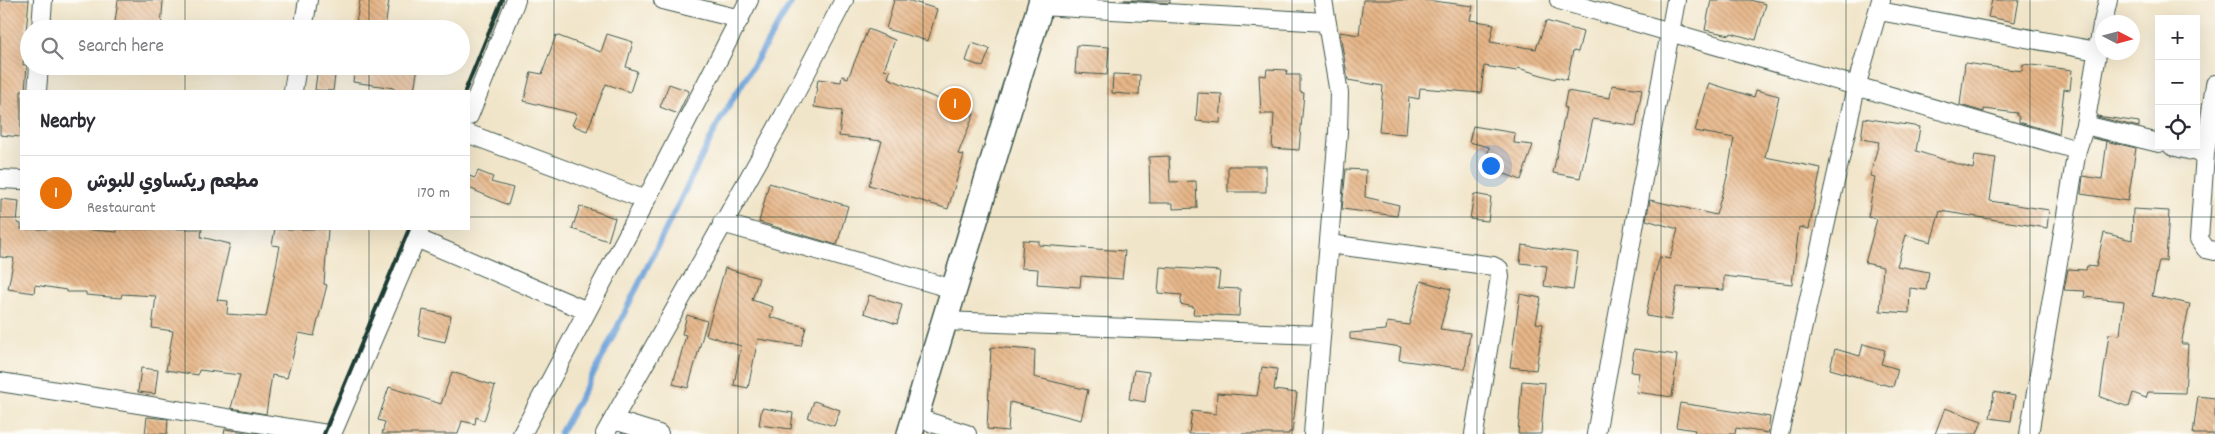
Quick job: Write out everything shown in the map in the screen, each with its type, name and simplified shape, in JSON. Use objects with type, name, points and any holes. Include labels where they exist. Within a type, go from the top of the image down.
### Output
[{"type":"street","points":[[42,20],[43,0]]},
{"type":"street","points":[[305,20],[308,0]]},
{"type":"street","points":[[470,114],[516,0]]},
{"type":"street","points":[[663,0],[740,18]]},
{"type":"street","points":[[522,434],[646,200],[748,0]]},
{"type":"street","points":[[659,434],[609,427],[783,117],[844,0]]},
{"type":"street","points":[[1314,434],[1320,336],[1338,132],[1339,93],[1323,0]]},
{"type":"street","points":[[1559,0],[1671,34],[2077,150]]},
{"type":"street","points":[[1596,434],[1676,0]]},
{"type":"street","points":[[2105,15],[2108,0]]},
{"type":"street","points":[[967,434],[912,426],[1041,3],[1326,22]]},
{"type":"street","points":[[1779,434],[1856,87],[1880,5],[2095,52]]},
{"type":"street","points":[[2029,434],[2077,150],[2085,125],[2096,60]]},
{"type":"street","points":[[37,90],[38,75]]},
{"type":"street","points":[[293,90],[296,75]]},
{"type":"street","points":[[2215,84],[2205,154],[2199,239],[2206,249],[2215,251]]},
{"type":"street","points":[[2085,125],[2155,142]]},
{"type":"street","points":[[470,134],[646,200]]},
{"type":"street","points":[[2188,150],[2205,154]]},
{"type":"street","points":[[0,179],[20,180]]},
{"type":"street","points":[[722,223],[953,289]]},
{"type":"street","points":[[332,434],[418,233],[587,311]]},
{"type":"street","points":[[1329,244],[1493,266],[1499,269],[1500,277],[1474,434]]},
{"type":"street","points":[[943,321],[1320,336]]},
{"type":"street","points":[[0,382],[327,434]]},
{"type":"building","points":[[0,0],[29,0],[27,20],[20,20],[20,75],[26,75],[25,90],[20,90],[20,137],[0,135]]},
{"type":"building","points":[[118,0],[163,0],[162,20],[115,20]]},
{"type":"building","points":[[360,0],[389,0],[386,20],[357,20]]},
{"type":"building","points":[[894,0],[907,0],[937,9],[928,41],[886,29]]},
{"type":"building","points":[[1123,0],[1170,0],[1170,3]]},
{"type":"building","points":[[1363,0],[1425,0],[1473,6],[1470,20],[1494,24],[1490,42],[1536,49],[1546,21],[1583,32],[1578,52],[1573,51],[1567,80],[1556,77],[1555,79],[1518,68],[1517,71],[1484,66],[1481,93],[1420,88],[1419,99],[1409,97],[1406,134],[1379,132],[1383,86],[1348,80],[1340,34],[1340,32],[1359,35]]},
{"type":"building","points":[[1711,0],[1750,0],[1766,4],[1756,40],[1731,33],[1730,35],[1705,30]]},
{"type":"building","points":[[1992,0],[2019,0],[2015,22],[1988,17]]},
{"type":"building","points":[[868,29],[895,40],[884,69],[890,71],[888,78],[974,114],[958,154],[964,155],[948,209],[869,185],[882,141],[839,136],[842,111],[814,107],[818,79],[841,82],[842,76],[848,78]]},
{"type":"building","points":[[607,34],[633,42],[626,67],[637,71],[630,92],[606,84],[587,131],[572,125],[577,114],[524,101],[531,72],[542,74],[556,35],[601,52]]},
{"type":"building","points":[[972,43],[990,49],[983,67],[966,61]]},
{"type":"building","points":[[1077,45],[1109,47],[1107,75],[1075,73]]},
{"type":"building","points":[[1965,63],[2022,71],[2023,64],[2072,70],[2070,90],[2064,89],[2059,134],[2019,122],[2017,113],[1984,109],[1984,112],[1960,105]]},
{"type":"building","points":[[1267,69],[1287,70],[1286,75],[1300,75],[1300,92],[1304,93],[1299,150],[1272,148],[1274,114],[1261,114],[1259,75],[1266,76]]},
{"type":"building","points":[[1113,74],[1140,75],[1139,95],[1112,93]]},
{"type":"building","points":[[317,75],[335,75],[333,90],[315,90]]},
{"type":"building","points":[[354,75],[417,75],[414,90],[394,90],[394,88],[353,82]]},
{"type":"building","points":[[1709,83],[1754,97],[1756,90],[1779,96],[1765,157],[1821,168],[1809,229],[1799,227],[1792,284],[1724,276],[1724,290],[1677,287],[1671,320],[1646,316],[1652,283],[1660,257],[1670,259],[1678,229],[1646,220],[1650,200],[1716,215],[1727,177],[1734,138],[1695,131]]},
{"type":"building","points":[[669,84],[689,91],[678,114],[660,107]]},
{"type":"building","points":[[1612,85],[1642,89],[1636,126],[1593,119],[1580,178],[1553,173],[1566,108],[1564,107],[1567,91],[1610,98]]},
{"type":"building","points":[[1198,93],[1222,94],[1220,123],[1196,121]]},
{"type":"building","points":[[2097,117],[2139,122],[2139,127]]},
{"type":"building","points":[[1864,118],[1920,127],[1916,151],[1973,169],[1975,155],[1996,158],[1990,201],[2049,210],[2047,228],[1940,211],[1931,242],[1906,235],[1897,266],[1929,272],[1926,290],[1910,288],[1909,313],[1880,311],[1883,267],[1865,263],[1877,219],[1868,217],[1875,177],[1870,176],[1879,142],[1861,139]]},
{"type":"building","points":[[1473,126],[1515,133],[1514,143],[1533,145],[1521,180],[1500,172],[1503,161],[1487,159],[1489,147],[1469,142]]},
{"type":"building","points":[[2107,141],[2136,148],[2128,201],[2081,194],[2083,176],[2102,179]]},
{"type":"building","points":[[1169,156],[1170,182],[1196,181],[1197,208],[1173,209],[1173,203],[1150,203],[1149,157]]},
{"type":"building","points":[[1228,166],[1266,166],[1266,192],[1228,192]]},
{"type":"building","points":[[1346,169],[1366,170],[1365,197],[1399,205],[1397,216],[1342,209]]},
{"type":"building","points":[[478,171],[493,177],[491,182],[513,188],[508,205],[470,188],[470,176],[475,178]]},
{"type":"building","points":[[769,183],[848,206],[837,245],[759,222]]},
{"type":"building","points":[[1474,194],[1491,197],[1488,221],[1470,219]]},
{"type":"building","points":[[1,199],[19,201],[17,223],[20,224],[20,230],[117,232],[117,230],[202,230],[201,237],[230,244],[217,300],[228,301],[227,314],[266,317],[280,246],[272,245],[275,230],[328,230],[324,284],[327,285],[314,336],[299,333],[287,378],[272,375],[266,414],[231,408],[240,375],[199,370],[198,375],[166,370],[173,331],[152,328],[156,296],[122,294],[121,298],[86,295],[86,292],[66,292],[66,290],[35,285],[34,293],[8,289],[14,258],[0,257]]},
{"type":"building","points":[[580,206],[615,218],[608,241],[572,229]]},
{"type":"building","points":[[2133,209],[2169,211],[2166,261],[2159,261],[2152,296],[2190,304],[2181,344],[2188,344],[2185,393],[2148,392],[2146,398],[2133,393],[2129,407],[2100,397],[2109,334],[2120,335],[2124,301],[2084,297],[2085,291],[2064,290],[2068,269],[2086,270],[2087,266],[2096,267],[2104,233],[2132,240]]},
{"type":"building","points":[[1023,240],[1039,241],[1039,245],[1125,251],[1122,279],[1081,276],[1080,287],[1037,284],[1038,269],[1021,268]]},
{"type":"building","points":[[1522,245],[1578,253],[1573,290],[1544,286],[1547,266],[1520,263]]},
{"type":"building","points":[[1160,267],[1220,271],[1218,288],[1240,289],[1239,316],[1193,314],[1194,307],[1180,304],[1182,295],[1158,293]]},
{"type":"building","points":[[725,268],[759,278],[752,300],[773,307],[770,317],[806,327],[801,346],[758,339],[748,388],[734,385],[741,346],[706,335]]},
{"type":"building","points":[[1421,281],[1451,289],[1440,329],[1470,333],[1465,369],[1399,360],[1401,347],[1350,339],[1350,333],[1386,330],[1387,322],[1409,325]]},
{"type":"building","points":[[1520,294],[1541,298],[1536,323],[1543,324],[1536,370],[1510,367]]},
{"type":"building","points":[[869,295],[902,305],[897,324],[864,313]]},
{"type":"building","points":[[423,310],[451,316],[445,342],[418,336]]},
{"type":"building","points":[[687,315],[707,321],[688,388],[673,384],[686,335],[682,334]]},
{"type":"building","points":[[1863,344],[1885,350],[1881,364],[1898,369],[1893,387],[1830,369],[1835,349],[1860,356]]},
{"type":"building","points":[[991,347],[1035,350],[1034,377],[1088,390],[1081,420],[1010,402],[1008,431],[987,429]]},
{"type":"building","points":[[1634,349],[1677,355],[1672,397],[1636,392],[1639,373],[1631,372]]},
{"type":"building","points":[[1262,367],[1277,369],[1274,390],[1297,393],[1292,432],[1289,432],[1289,434],[1189,434],[1192,411],[1216,414],[1217,393],[1257,396]]},
{"type":"building","points":[[141,368],[158,370],[155,394],[138,392]]},
{"type":"building","points":[[1134,370],[1149,372],[1145,402],[1129,399]]},
{"type":"building","points":[[452,372],[495,386],[484,421],[476,417],[475,424],[462,421],[458,434],[382,434],[385,422],[378,420],[389,387],[441,404]]},
{"type":"building","points":[[1522,381],[1545,383],[1541,434],[1518,434]]},
{"type":"building","points":[[1994,392],[2015,396],[2011,421],[1990,418]]},
{"type":"building","points":[[2198,396],[2215,398],[2215,434],[2193,434]]},
{"type":"building","points":[[814,401],[840,410],[834,426],[808,418]]},
{"type":"building","points":[[1680,403],[1770,417],[1768,433],[1736,428],[1735,434],[1694,434],[1695,430],[1676,427]]},
{"type":"building","points":[[762,408],[793,413],[791,429],[759,425]]},
{"type":"building","points":[[1945,408],[1982,421],[1977,434],[1935,434]]},
{"type":"building","points":[[147,417],[168,419],[167,434],[145,434]]},
{"type":"building","points":[[225,429],[259,434],[224,434]]},
{"type":"waterway","points":[[560,434],[599,364],[719,122],[793,0]]},
{"type":"railway","points":[[465,90],[502,0]]},
{"type":"railway","points":[[324,434],[409,230]]},
{"type":"place","name":"مطعم ريكساوي للبوش","points":[[955,104]]}]
